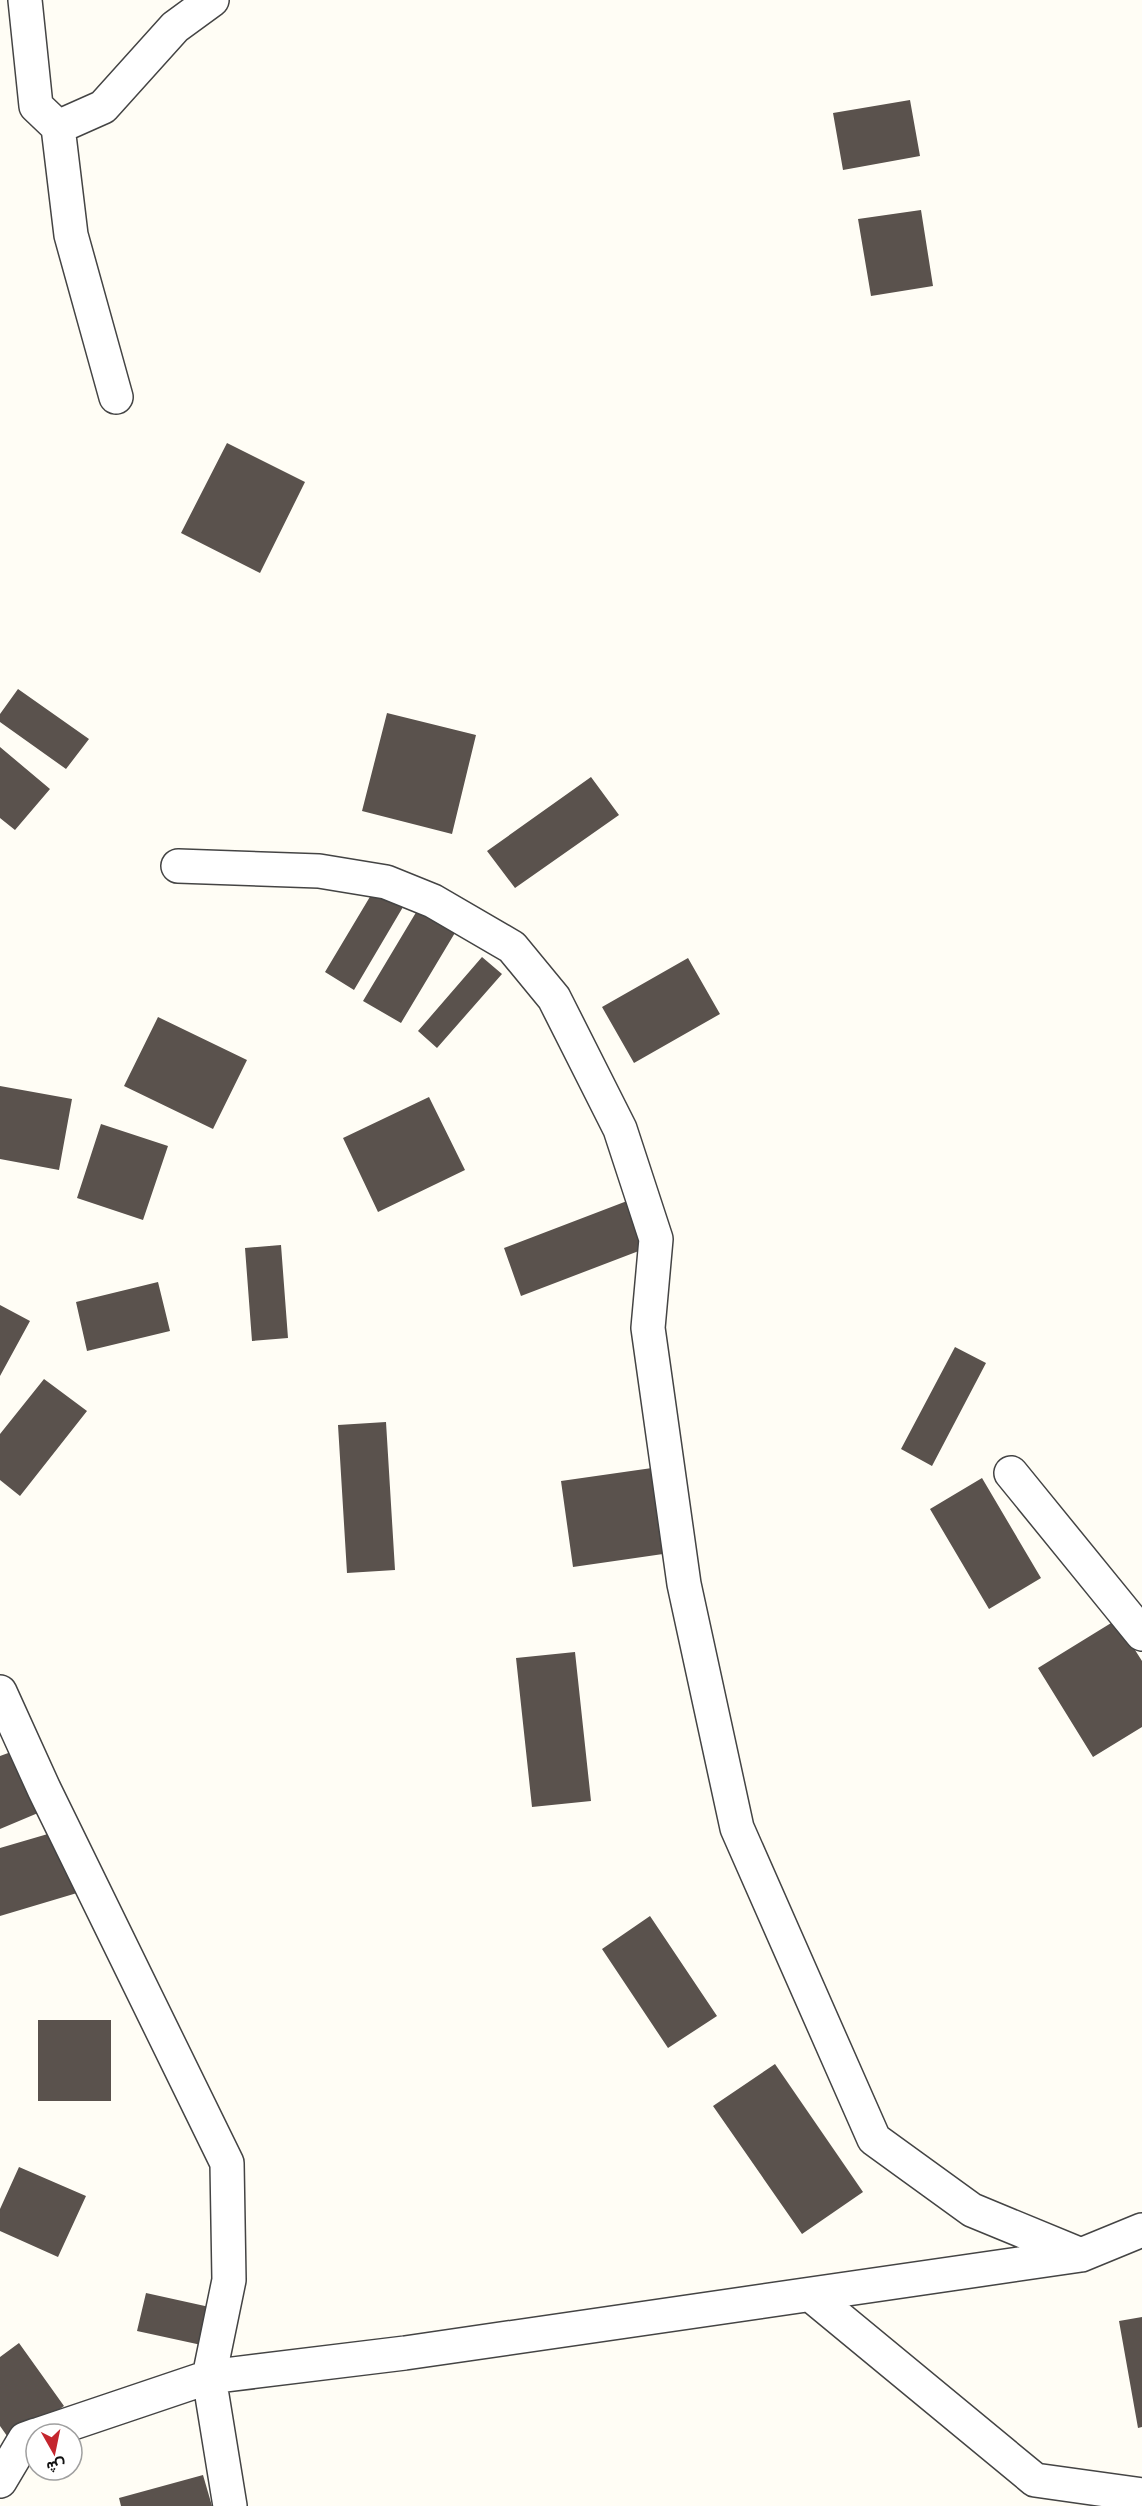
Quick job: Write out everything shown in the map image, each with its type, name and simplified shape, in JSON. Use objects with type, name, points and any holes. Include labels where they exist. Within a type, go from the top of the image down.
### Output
[{"type":"street","points":[[25,0],[36,106],[58,128],[71,235],[116,397]]},
{"type":"street","points":[[58,128],[103,107],[175,27],[212,0]]},
{"type":"street","points":[[178,866],[319,871],[386,882],[433,901],[512,947],[554,998],[620,1129],[656,1239],[648,1328],[651,1351],[684,1584],[737,1828],[874,2139],[972,2210],[1081,2255]]},
{"type":"street","points":[[1011,1473],[1142,1634]]},
{"type":"street","points":[[0,1692],[44,1789],[227,2163],[229,2280],[209,2377],[230,2506]]},
{"type":"street","points":[[76,2422],[209,2377],[405,2353],[1081,2255],[1142,2230]]},
{"type":"street","points":[[811,2295],[1035,2480],[1142,2495]]},
{"type":"street","points":[[0,2481],[24,2441]]},
{"type":"building","points":[[910,100],[920,156],[843,170],[833,113]]},
{"type":"building","points":[[921,210],[933,286],[871,296],[858,219]]},
{"type":"building","points":[[227,443],[305,482],[260,573],[181,533]]},
{"type":"building","points":[[18,689],[89,739],[66,769],[0,722],[0,714]]},
{"type":"building","points":[[387,713],[476,735],[452,834],[362,811]]},
{"type":"building","points":[[0,747],[50,789],[15,830],[0,818]]},
{"type":"building","points":[[591,777],[619,815],[515,888],[487,851]]},
{"type":"building","points":[[433,884],[471,906],[401,1023],[363,1001]]},
{"type":"building","points":[[374,890],[403,907],[354,990],[325,972]]},
{"type":"building","points":[[482,957],[502,974],[437,1048],[418,1031]]},
{"type":"building","points":[[688,958],[720,1014],[634,1063],[602,1007]]},
{"type":"building","points":[[158,1017],[247,1060],[213,1129],[124,1086]]},
{"type":"building","points":[[0,1086],[72,1099],[59,1170],[0,1159]]},
{"type":"building","points":[[429,1097],[465,1170],[378,1212],[343,1138]]},
{"type":"building","points":[[101,1124],[168,1146],[143,1220],[77,1198]]},
{"type":"building","points":[[627,1201],[644,1249],[521,1296],[504,1248]]},
{"type":"building","points":[[281,1245],[288,1338],[252,1341],[245,1248]]},
{"type":"building","points":[[158,1282],[170,1331],[87,1351],[76,1302]]},
{"type":"building","points":[[0,1305],[30,1321],[0,1376]]},
{"type":"building","points":[[955,1347],[986,1363],[932,1466],[901,1449]]},
{"type":"building","points":[[44,1379],[87,1411],[20,1496],[0,1480],[0,1434]]},
{"type":"building","points":[[386,1422],[395,1570],[347,1573],[338,1425]]},
{"type":"building","points":[[652,1468],[663,1554],[573,1567],[561,1481]]},
{"type":"building","points":[[982,1478],[1041,1578],[989,1609],[930,1509]]},
{"type":"building","points":[[1116,1620],[1142,1661],[1142,1727],[1093,1757],[1038,1668]]},
{"type":"building","points":[[575,1652],[591,1801],[532,1807],[516,1658]]},
{"type":"building","points":[[11,1752],[38,1813],[0,1829],[0,1756]]},
{"type":"building","points":[[58,1831],[77,1893],[0,1916],[0,1848]]},
{"type":"building","points":[[650,1916],[717,2016],[668,2048],[602,1949]]},
{"type":"building","points":[[38,2020],[111,2020],[111,2101],[38,2101]]},
{"type":"building","points":[[775,2064],[863,2192],[802,2234],[713,2106]]},
{"type":"building","points":[[19,2167],[86,2196],[58,2257],[0,2231],[0,2209]]},
{"type":"building","points":[[146,2293],[214,2308],[206,2346],[137,2331]]},
{"type":"building","points":[[1142,2317],[1142,2427],[1138,2428],[1119,2321]]},
{"type":"building","points":[[19,2343],[64,2406],[42,2422],[24,2422],[24,2434],[12,2443],[0,2426],[0,2357]]},
{"type":"building","points":[[203,2475],[212,2506],[121,2506],[119,2498]]}]
